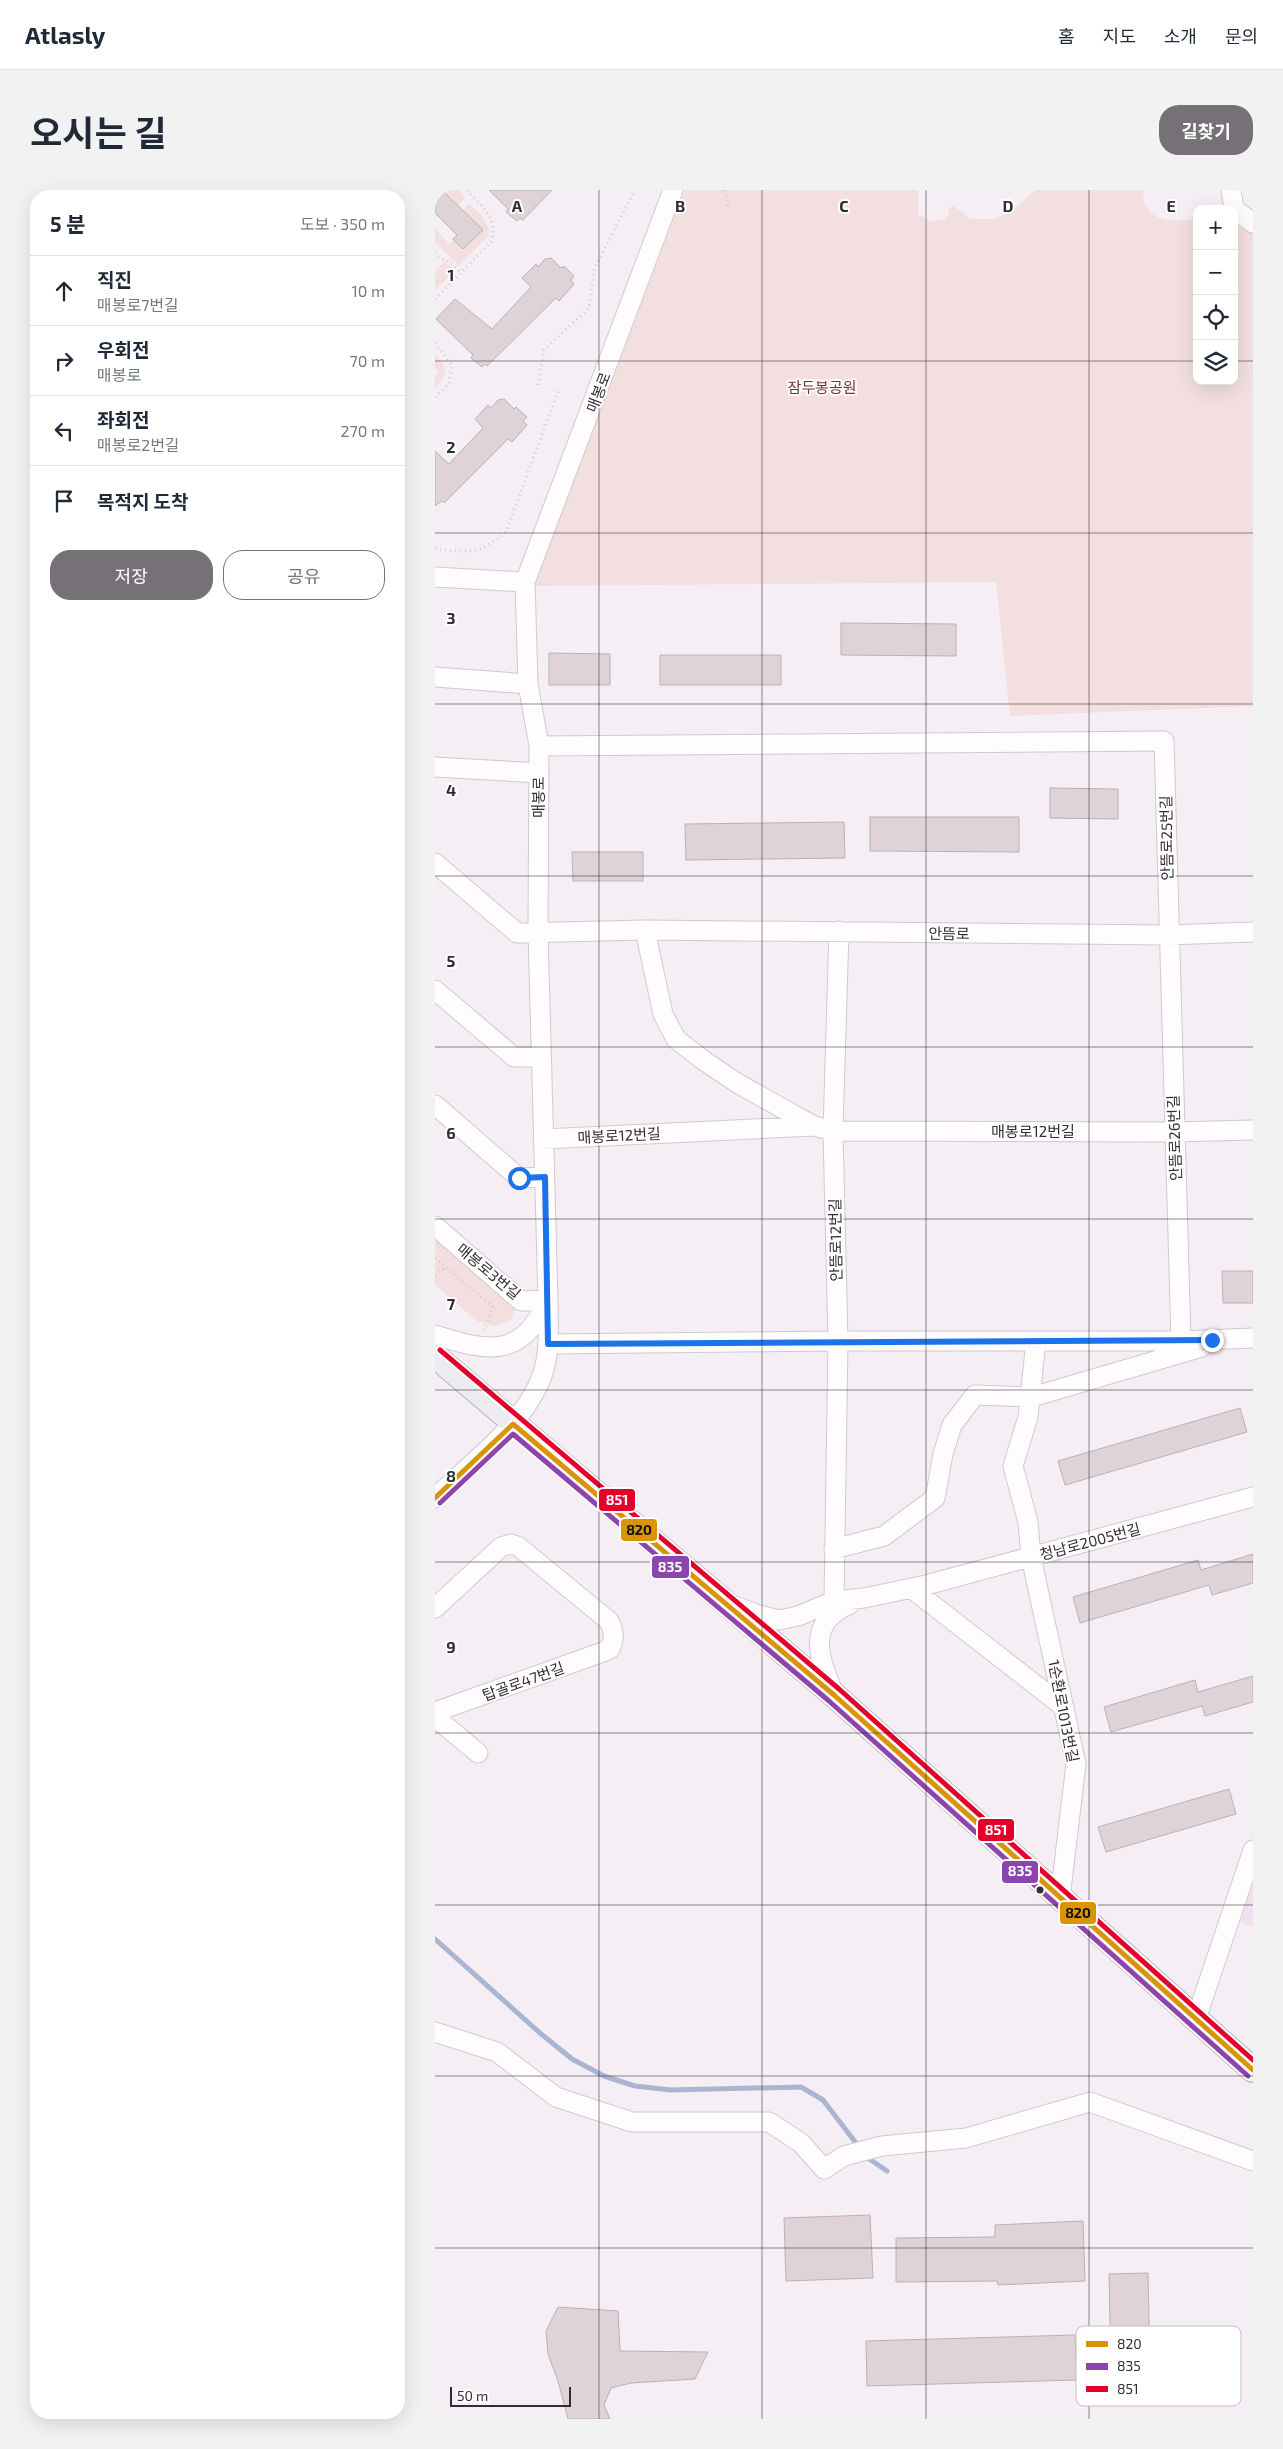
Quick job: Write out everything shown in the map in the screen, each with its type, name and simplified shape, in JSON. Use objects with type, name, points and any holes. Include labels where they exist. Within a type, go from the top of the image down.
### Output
[{"type":"main road","points":[[435,1356],[835,1695],[1253,2070]]},
{"type":"street","name":"매봉로","points":[[435,1498],[513,1424],[541,1380],[548,1344],[538,932],[539,746],[528,684],[525,582],[673,190]]},
{"type":"street","points":[[1231,190],[1233,205]]},
{"type":"street","points":[[1238,212],[1253,223]]},
{"type":"street","points":[[435,576],[525,582]]},
{"type":"street","points":[[435,677],[528,684]]},
{"type":"street","name":"안뜸로25번길","points":[[539,746],[1164,741],[1168,935]]},
{"type":"street","points":[[435,767],[539,773]]},
{"type":"street","name":"안뜸로","points":[[435,862],[517,933],[645,930],[1168,935],[1253,932]]},
{"type":"street","name":"매봉로12번길","points":[[645,930],[663,1014],[676,1039],[737,1083],[814,1126],[833,1131],[1173,1132],[1253,1130]]},
{"type":"street","name":"안뜸로12번길","points":[[834,1602],[838,1341],[833,1131],[839,931]]},
{"type":"street","name":"안뜸로26번길","points":[[1168,935],[1181,1341]]},
{"type":"street","points":[[435,990],[514,1057],[541,1057]]},
{"type":"street","points":[[435,1105],[519,1178],[545,1177]]},
{"type":"street","name":"매봉로12번길","points":[[543,1139],[814,1126]]},
{"type":"street","name":"매봉로3번길","points":[[435,1226],[521,1300],[548,1300]]},
{"type":"street","points":[[435,1335],[483,1348],[505,1345],[525,1336],[535,1326],[548,1300]]},
{"type":"street","points":[[548,1344],[838,1341],[1181,1341],[1253,1338]]},
{"type":"street","points":[[835,1549],[885,1536],[935,1498],[943,1454],[952,1425],[975,1395],[1032,1397],[1227,1339]]},
{"type":"street","name":"1순환로1013번길","points":[[1036,1341],[1032,1397],[1013,1466],[1028,1522],[1031,1557],[1076,1764],[1060,1898]]},
{"type":"street","name":"청남로2005번길","points":[[864,1598],[919,1587],[1253,1497]]},
{"type":"street","name":"탑골로47번길","points":[[435,1608],[501,1547],[511,1544],[519,1547],[609,1621],[614,1630],[614,1640],[610,1649],[435,1712]]},
{"type":"street","points":[[919,1587],[1064,1707]]},
{"type":"street","points":[[725,1602],[759,1616],[779,1620],[797,1616],[834,1602],[864,1598]]},
{"type":"street","points":[[835,1695],[820,1662],[821,1630],[832,1615],[864,1598]]},
{"type":"street","points":[[435,1717],[478,1753]]},
{"type":"street","points":[[1196,2019],[1253,1850]]},
{"type":"street","points":[[435,2032],[497,2052],[555,2096],[632,2122],[769,2122],[801,2144],[824,2168],[845,2156],[873,2148],[966,2138],[1090,2102],[1253,2161]]},
{"type":"path","points":[[435,299],[492,241],[495,229],[491,217],[467,190]]},
{"type":"path","points":[[538,385],[544,350],[589,308],[595,267],[635,190]]},
{"type":"path","points":[[725,190],[729,209]]},
{"type":"path","points":[[435,253],[439,258],[449,261],[461,273]]},
{"type":"path","points":[[435,262],[439,258]]},
{"type":"path","points":[[435,343],[452,366],[449,384],[435,397]]},
{"type":"path","points":[[435,550],[468,552],[489,547],[506,532],[559,389]]},
{"type":"path","points":[[435,1258],[493,1307],[481,1336]]},
{"type":"path","points":[[435,1275],[446,1267]]},
{"type":"shaded area","points":[[1253,1880],[1253,1927],[1240,1923]]},
{"type":"green space","points":[[443,190],[458,190],[465,198],[458,205]]},
{"type":"green space","name":"잠두봉공원","points":[[685,190],[918,190],[918,214],[930,221],[945,220],[949,215],[948,208],[953,206],[970,219],[994,219],[1011,211],[1036,190],[1143,190],[1144,201],[1153,215],[1169,220],[1193,219],[1193,385],[1238,385],[1238,210],[1253,212],[1253,706],[1010,716],[996,582],[533,586]]},
{"type":"green space","points":[[469,204],[486,221],[489,235],[459,266],[435,242],[435,229],[449,244],[454,240],[463,249],[483,230],[463,210]]},
{"type":"green space","points":[[445,261],[454,271],[435,290],[435,272]]},
{"type":"green space","points":[[435,354],[444,367],[445,375],[435,388],[435,376],[439,371],[435,367]]},
{"type":"green space","points":[[435,1232],[516,1306],[511,1320],[496,1326],[477,1321],[435,1285]]},
{"type":"building","points":[[442,190],[483,230],[463,249],[453,239],[457,235],[435,213],[435,197]]},
{"type":"building","points":[[489,190],[552,190],[523,220],[520,218],[517,221],[506,212],[508,209]]},
{"type":"building","points":[[551,258],[561,268],[564,266],[574,276],[571,280],[574,284],[559,301],[556,298],[487,366],[485,364],[482,367],[471,358],[473,355],[436,319],[455,299],[492,329],[531,287],[522,278],[536,264],[538,267],[545,259]]},
{"type":"building","points":[[504,399],[514,409],[516,407],[527,417],[523,421],[527,425],[512,442],[508,439],[444,503],[442,501],[435,506],[435,451],[449,464],[483,428],[475,419],[488,405],[491,408],[498,400]]},
{"type":"building","points":[[841,623],[956,624],[956,656],[841,655]]},
{"type":"building","points":[[549,653],[610,654],[610,685],[549,685]]},
{"type":"building","points":[[660,655],[781,655],[781,685],[660,685]]},
{"type":"building","points":[[1050,788],[1118,789],[1118,819],[1050,818]]},
{"type":"building","points":[[870,817],[1019,817],[1019,852],[870,851]]},
{"type":"building","points":[[844,822],[845,858],[686,860],[685,824]]},
{"type":"building","points":[[572,852],[643,852],[643,881],[573,881]]},
{"type":"building","points":[[1222,1271],[1253,1271],[1253,1303],[1223,1303]]},
{"type":"building","points":[[1240,1408],[1247,1432],[1065,1485],[1058,1461]]},
{"type":"building","points":[[1253,1554],[1253,1583],[1212,1595],[1209,1585],[1080,1623],[1073,1597],[1198,1560],[1201,1570]]},
{"type":"building","points":[[1253,1676],[1253,1702],[1205,1716],[1202,1706],[1111,1732],[1104,1707],[1195,1680],[1198,1692]]},
{"type":"building","points":[[1229,1789],[1236,1814],[1106,1852],[1098,1827]]},
{"type":"building","points":[[870,2215],[873,2278],[786,2281],[784,2218]]},
{"type":"building","points":[[1083,2221],[1085,2281],[998,2285],[997,2281],[896,2282],[896,2238],[995,2237],[995,2225]]},
{"type":"building","points":[[1148,2273],[1149,2326],[1110,2326],[1109,2274]]},
{"type":"building","points":[[558,2307],[618,2311],[620,2351],[708,2352],[695,2379],[631,2383],[611,2388],[604,2405],[610,2419],[568,2419],[558,2381],[548,2354],[546,2331]]},
{"type":"building","points":[[1075,2335],[1076,2380],[867,2386],[866,2341]]},
{"type":"waterway","points":[[435,1939],[540,2033],[572,2059],[604,2076],[635,2086],[671,2090],[801,2087],[823,2100],[859,2147]]},
{"type":"waterway","points":[[865,2156],[887,2171]]},
{"type":"transit line","name":"851","points":[[440,1350],[839,1689],[1253,2060]]},
{"type":"transit line","name":"820","points":[[435,1498],[513,1424],[834,1695],[1253,2070]]},
{"type":"transit line","name":"835","points":[[440,1503],[513,1434],[829,1701],[1248,2076]]},
{"type":"route","points":[[519,1178],[545,1177],[548,1344],[1212,1340]]}]
